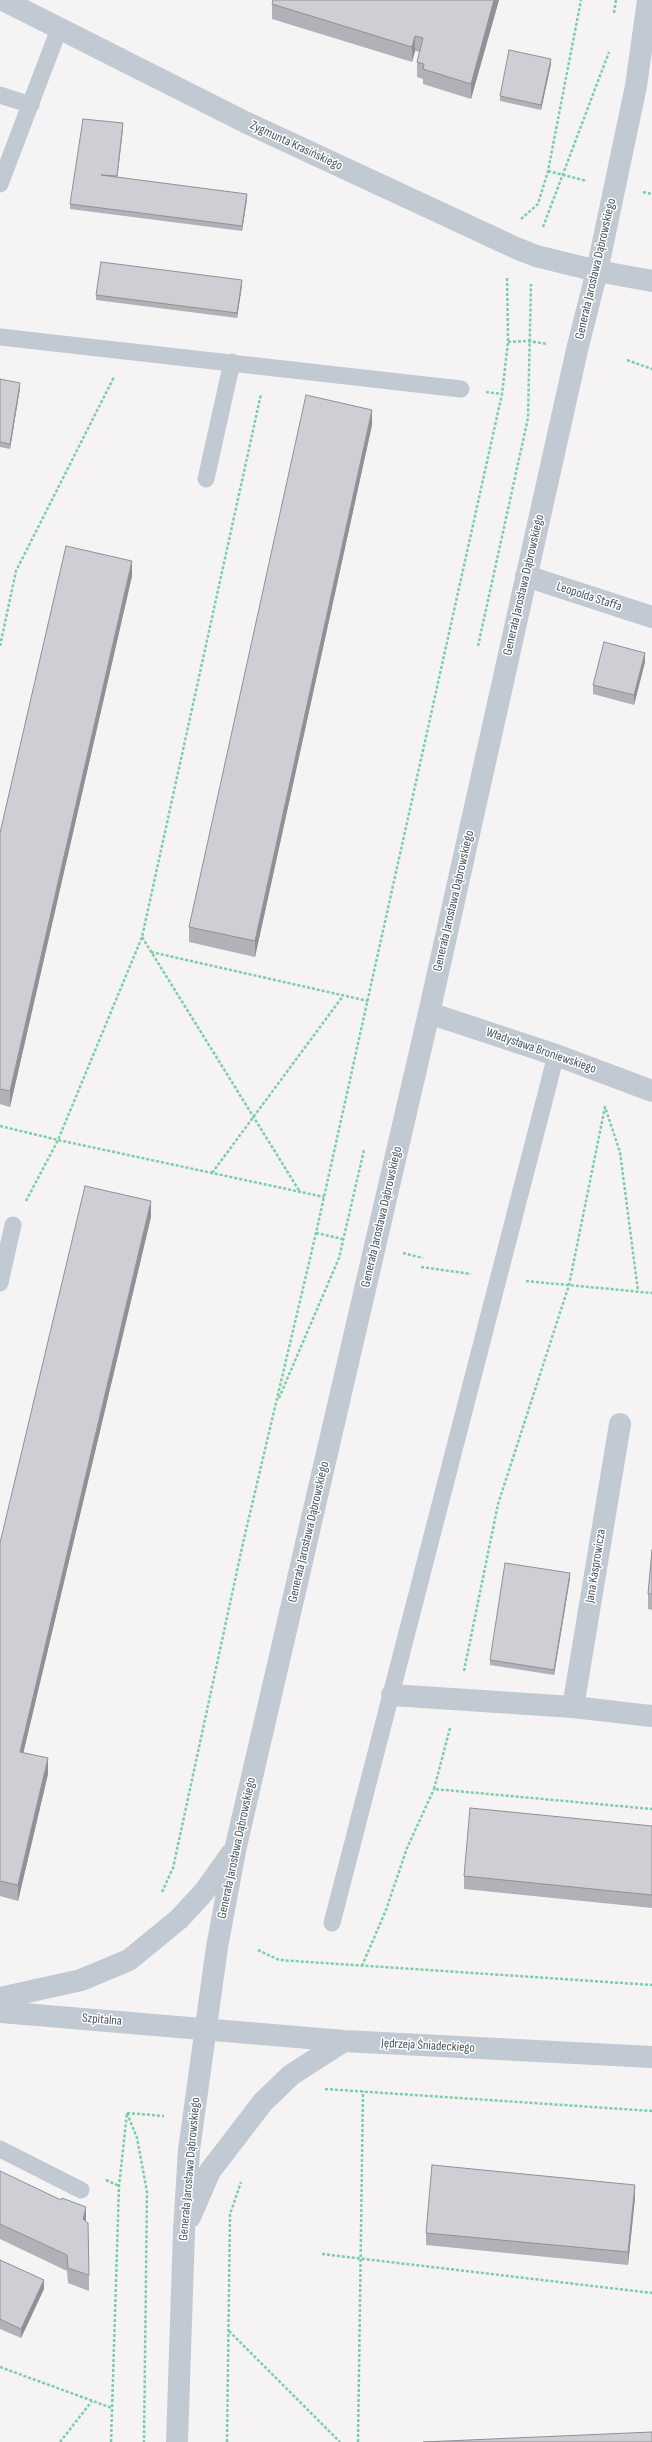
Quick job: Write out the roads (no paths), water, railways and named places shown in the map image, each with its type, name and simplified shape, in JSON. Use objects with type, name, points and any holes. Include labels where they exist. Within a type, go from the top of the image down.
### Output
[{"type":"street","name":"Zygmunta Krasińskiego","points":[[3,0],[59,30],[245,122],[516,248],[536,256],[597,271],[652,281]]},
{"type":"street","name":"Generała Jarosława Dąbrowskiego","points":[[177,2442],[184,2231],[189,2150],[216,1947],[236,1846],[429,1013],[577,350],[597,271],[636,86],[648,0]]},
{"type":"street","name":"Leopolda Staffa","points":[[526,576],[652,617]]},
{"type":"street","name":"Władysława Broniewskiego","points":[[429,1013],[556,1055],[652,1091]]},
{"type":"street","name":"Jana Kasprowicza","points":[[573,1707],[620,1424]]},
{"type":"street","points":[[392,1695],[573,1707],[652,1716]]},
{"type":"street","points":[[0,1998],[80,1980],[129,1960],[179,1919],[204,1892],[236,1846]]},
{"type":"street","name":"Szpitalna","points":[[0,2012],[94,2019],[204,2030]]},
{"type":"street","name":"Jędrzeja Śniadeckiego","points":[[204,2030],[344,2041],[652,2057]]},
{"type":"street","points":[[184,2231],[210,2170],[264,2102],[291,2075],[344,2041]]},
{"type":"lane","points":[[0,184],[59,30]]},
{"type":"lane","points":[[0,95],[31,105]]},
{"type":"lane","points":[[0,142],[17,138]]},
{"type":"lane","points":[[0,337],[128,350],[461,390]]},
{"type":"lane","points":[[206,479],[232,362]]},
{"type":"lane","points":[[332,1923],[500,1278],[556,1055]]},
{"type":"lane","points":[[0,1283],[13,1225]]},
{"type":"lane","points":[[0,2149],[81,2190]]}]
